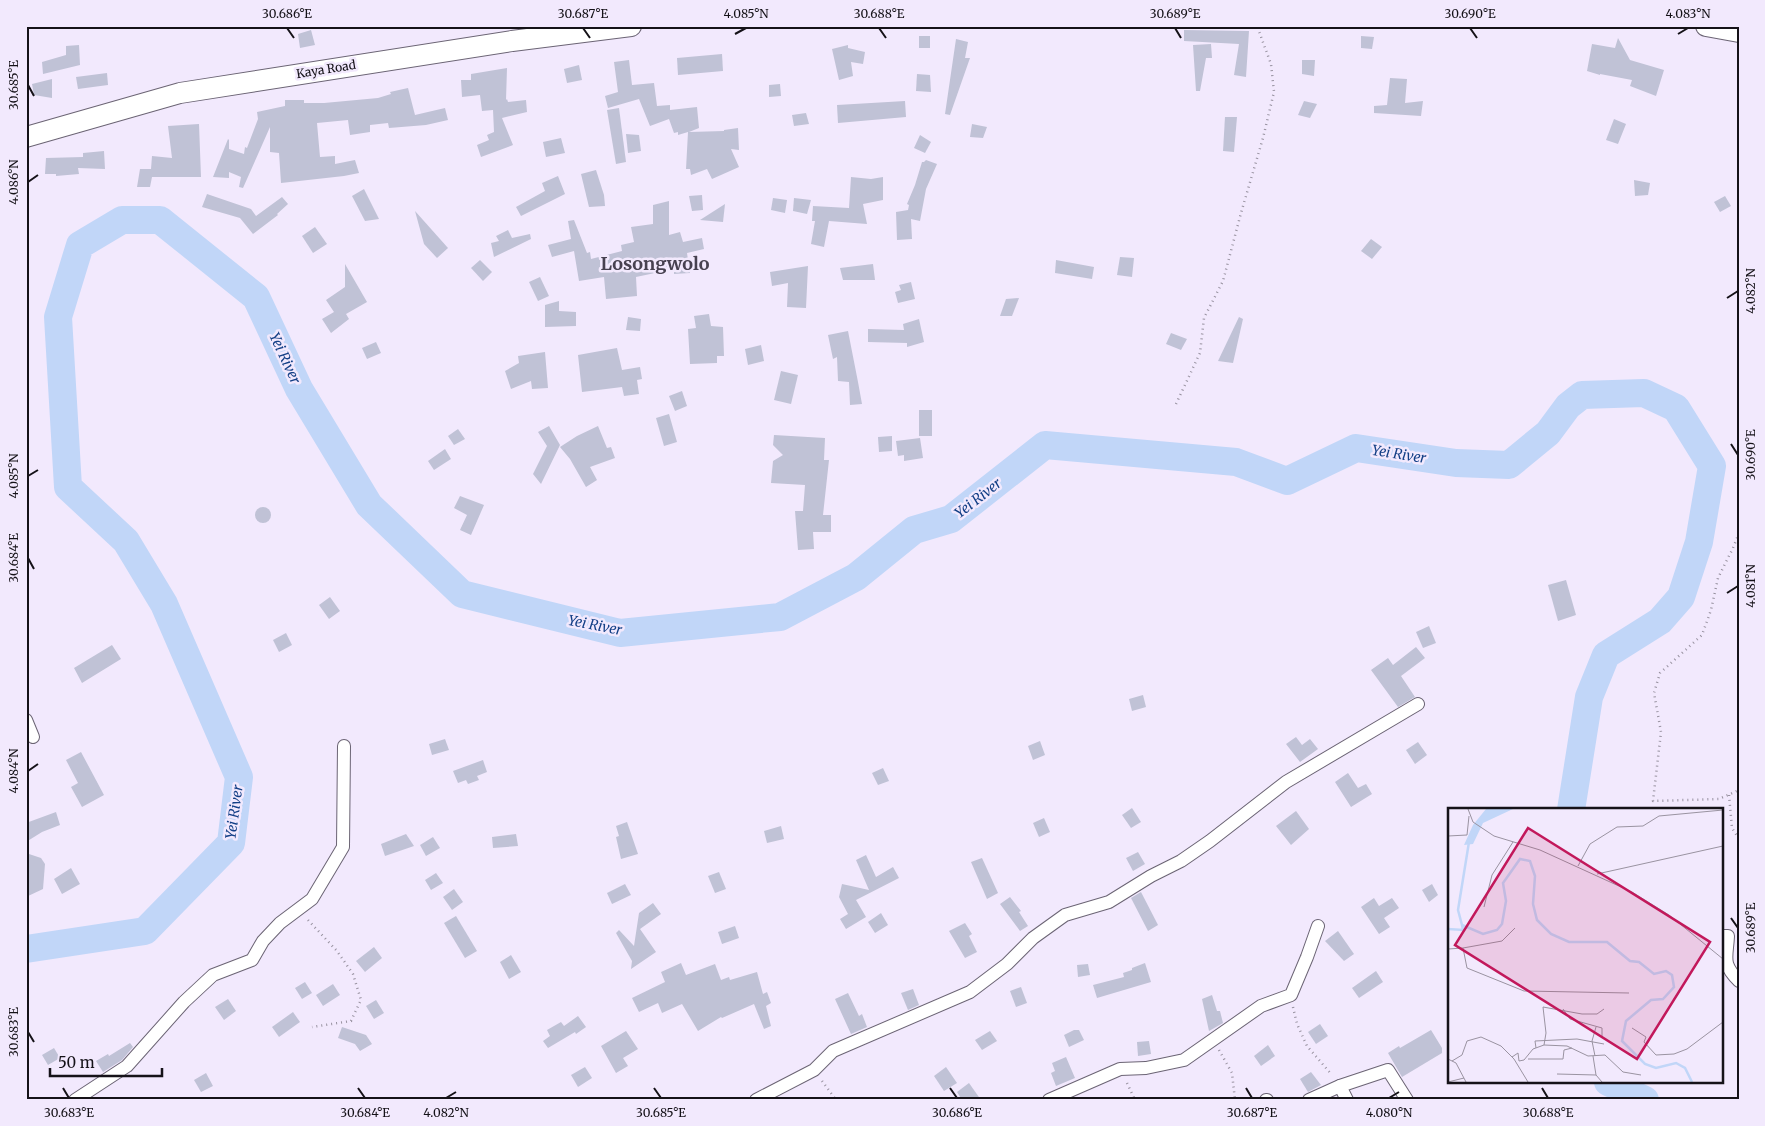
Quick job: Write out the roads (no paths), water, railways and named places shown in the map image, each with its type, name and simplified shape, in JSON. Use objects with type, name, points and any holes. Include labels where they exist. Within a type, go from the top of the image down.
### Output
[{"type":"main road","name":"Kaya Road","points":[[26,137],[180,93],[512,33],[631,26]]},
{"type":"main road","points":[[1706,26],[1739,32]]},
{"type":"street","points":[[756,1100],[814,1070],[832,1051],[970,992],[1007,964],[1033,938],[1065,915],[1109,902],[1151,876],[1181,861],[1286,782],[1418,704]]},
{"type":"street","points":[[26,720],[33,737]]},
{"type":"street","points":[[75,1100],[127,1066],[184,1002],[213,975],[252,960],[263,941],[280,923],[312,899],[343,847],[344,746]]},
{"type":"street","points":[[1049,1100],[1120,1069],[1146,1068],[1184,1060],[1261,1006],[1291,995],[1308,957],[1318,926]]},
{"type":"street","points":[[1722,936],[1728,936],[1726,962],[1730,972],[1739,980]]},
{"type":"street","points":[[1309,1100],[1340,1086],[1388,1070],[1407,1100]]},
{"type":"street","points":[[1340,1086],[1347,1100]]},
{"type":"waterway","name":"Yei River","points":[[26,949],[145,931],[231,843],[239,777],[164,604],[126,541],[68,487],[58,317],[80,245],[122,220],[160,220],[256,297],[299,389],[369,505],[462,594],[620,633],[780,617],[856,577],[914,530],[951,519],[1045,445],[1236,462],[1287,481],[1356,448],[1456,463],[1509,465],[1548,433],[1568,406],[1582,395],[1644,393],[1676,408],[1712,466],[1699,542],[1681,597],[1660,621],[1606,655],[1589,697],[1571,808]]},
{"type":"waterway","name":"Yei River","points":[[1612,1084],[1645,1100]]},
{"type":"district","name":"Losongwolo","points":[[655,263]]}]
